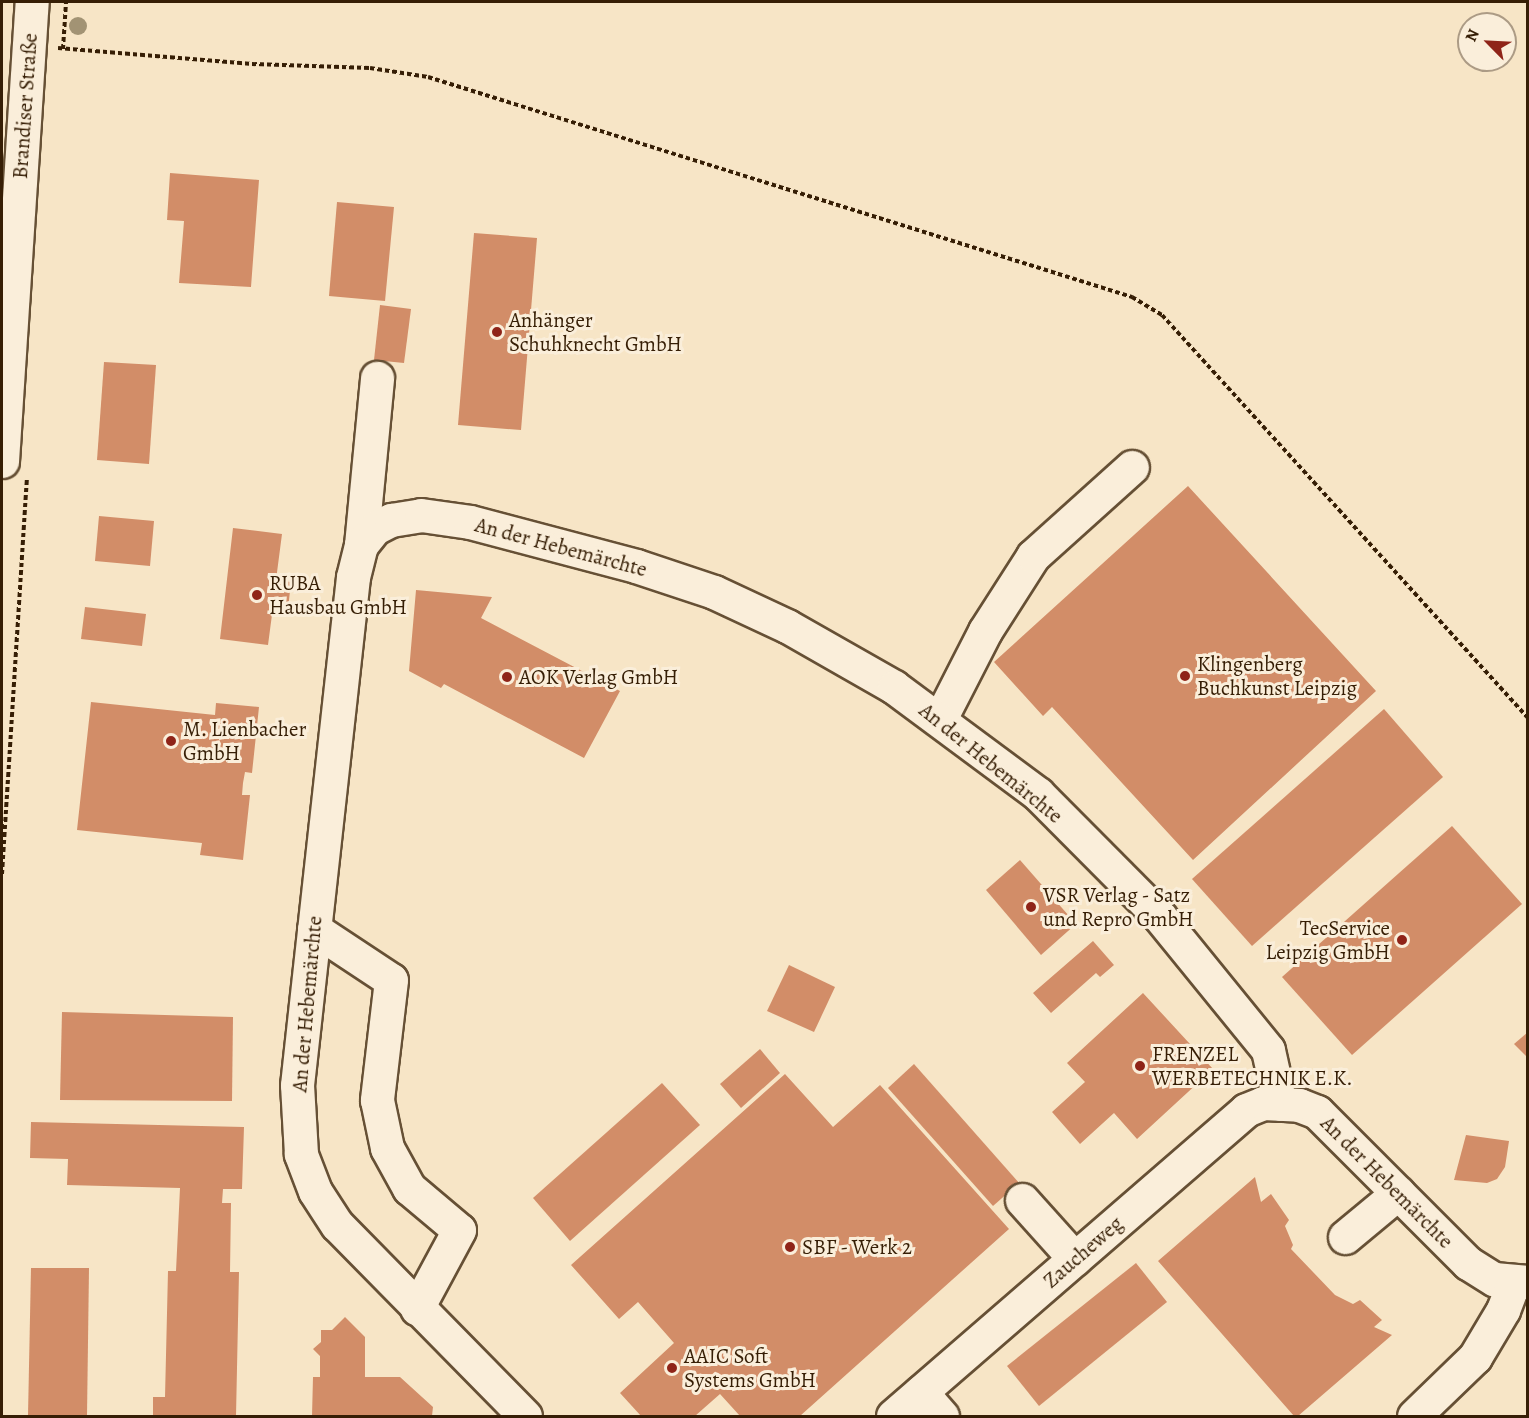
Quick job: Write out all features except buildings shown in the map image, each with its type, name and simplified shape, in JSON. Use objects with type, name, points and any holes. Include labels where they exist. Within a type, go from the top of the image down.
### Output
[{"type":"street","name":"Brandiser Straße","points":[[2,461],[13,119],[29,46],[32,2]]},
{"type":"street","name":"An der Hebemärchte","points":[[376,378],[361,545],[353,577],[297,1085],[301,1154],[315,1191],[337,1225],[525,1416]]},
{"type":"street","points":[[940,719],[985,631],[1033,556],[1132,467]]},
{"type":"street","name":"An der Hebemärchte","points":[[361,545],[383,524],[421,515],[480,524],[616,560],[714,592],[787,626],[894,687],[940,719],[1038,795],[1160,916],[1268,1050],[1280,1104],[1317,1112],[1468,1263],[1494,1279],[1521,1282]]},
{"type":"street","points":[[314,929],[391,980],[377,1100],[387,1148],[409,1188],[459,1230],[417,1308]]},
{"type":"street","name":"Zaucheweg","points":[[893,1416],[932,1404],[1075,1260],[1246,1110],[1263,1103],[1280,1104]]},
{"type":"street","points":[[1345,1237],[1398,1193]]},
{"type":"street","points":[[1022,1200],[1075,1260]]},
{"type":"street","points":[[1414,1416],[1475,1357],[1521,1282]]},
{"type":"path","points":[[63,48],[66,2]]},
{"type":"path","points":[[29,46],[252,64],[370,68],[428,77],[1132,297],[1162,315],[1527,718]]},
{"type":"place","name":"Anhänger Schuhknecht GmbH","points":[[497,332]]},
{"type":"place","name":"RUBA Hausbau GmbH","points":[[257,595]]},
{"type":"place","name":"Klingenberg Buchkunst Leipzig","points":[[1185,676]]},
{"type":"place","name":"AOK Verlag GmbH","points":[[507,677]]},
{"type":"place","name":"M. Lienbacher GmbH","points":[[171,741]]},
{"type":"place","name":"VSR Verlag - Satz und Repro GmbH","points":[[1031,907]]},
{"type":"place","name":"TecService Leipzig GmbH","points":[[1402,940]]},
{"type":"place","name":"FRENZEL WERBETECHNIK E.K.","points":[[1140,1066]]},
{"type":"place","name":"SBF - Werk 2","points":[[790,1247]]},
{"type":"place","name":"AAIC Soft Systems GmbH","points":[[672,1368]]}]
